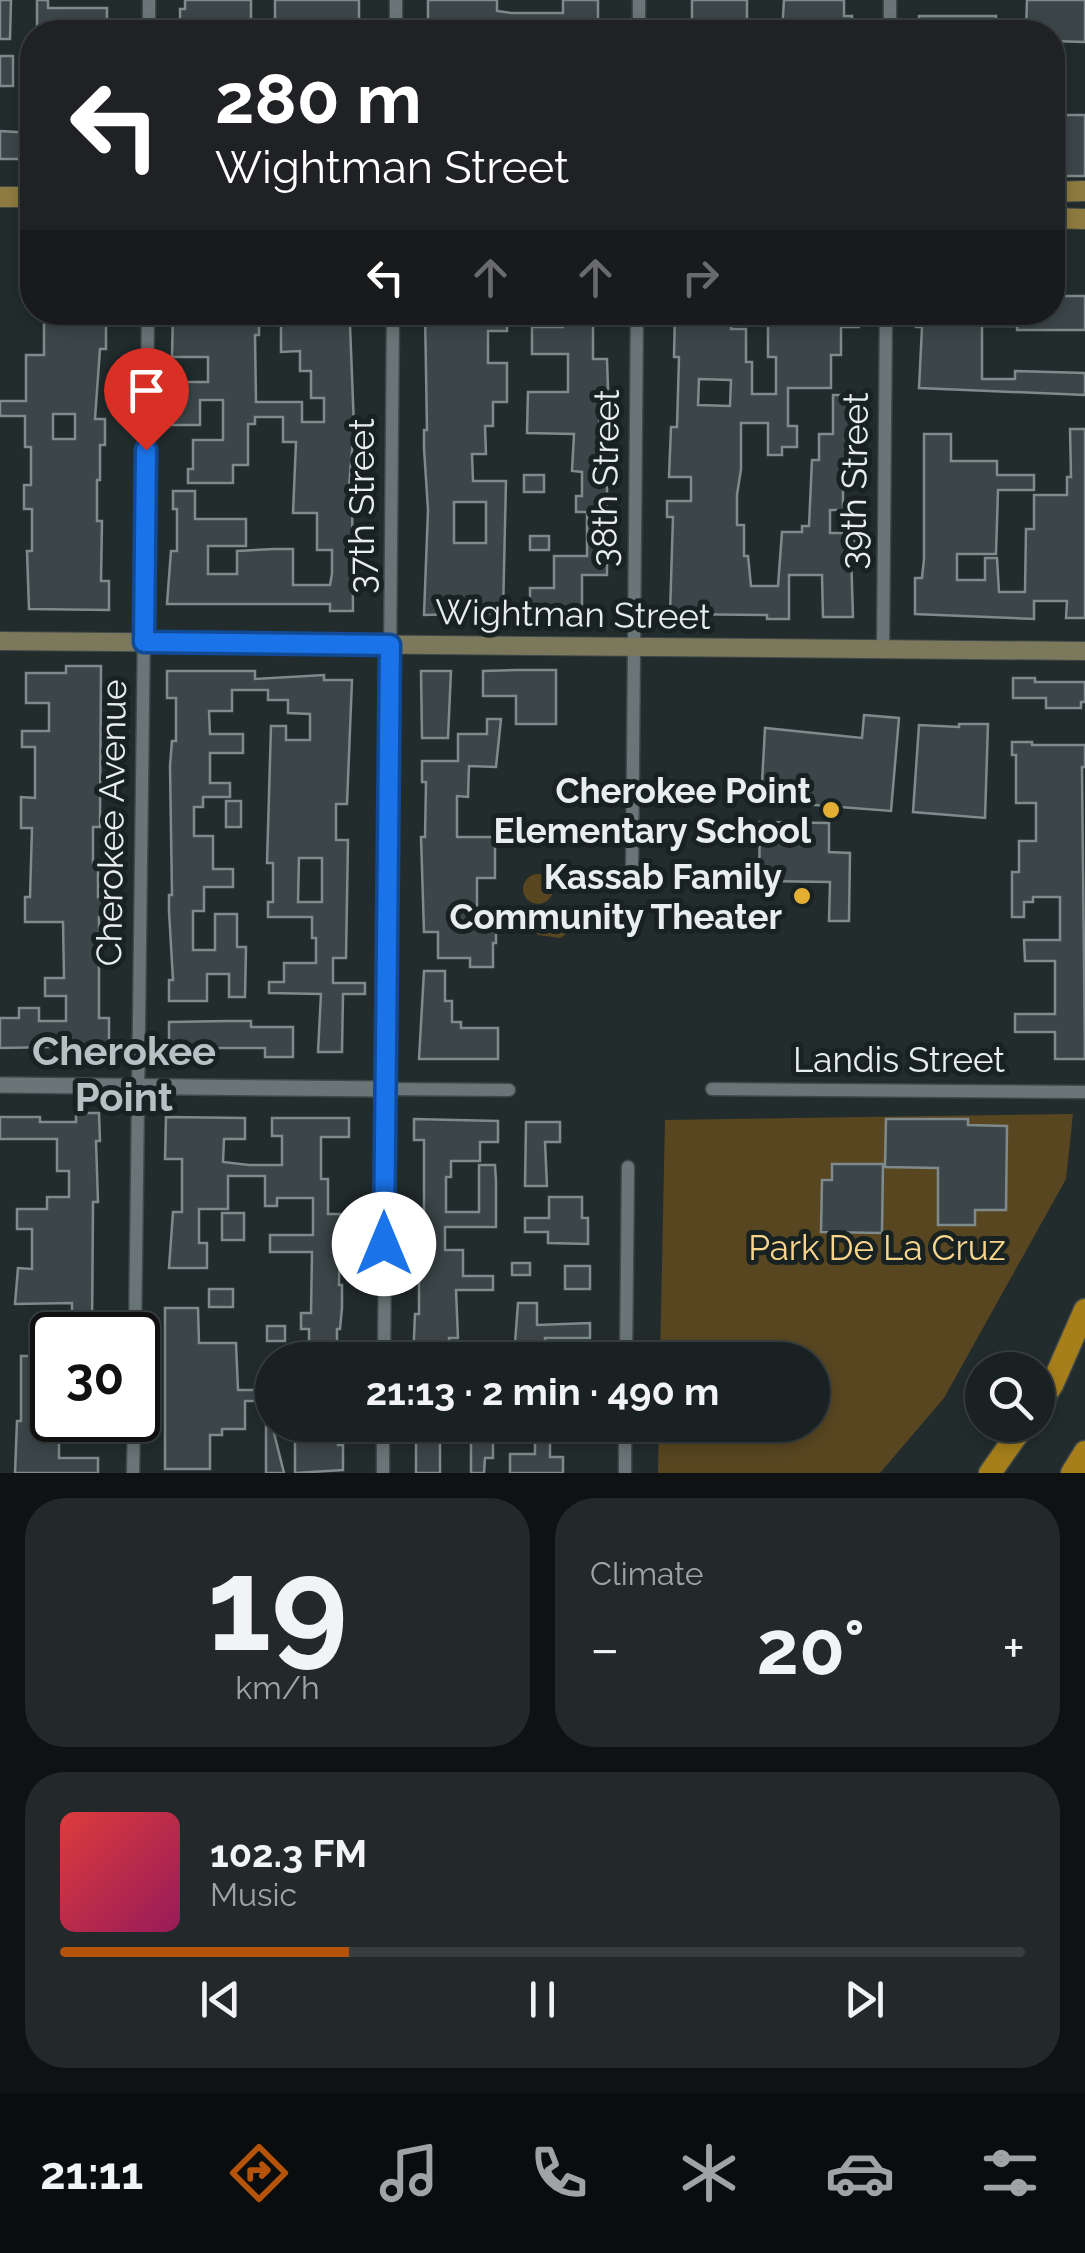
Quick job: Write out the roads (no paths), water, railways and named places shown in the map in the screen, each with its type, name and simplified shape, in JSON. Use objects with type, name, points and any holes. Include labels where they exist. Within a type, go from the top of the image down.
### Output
[{"type":"highway","points":[[1055,1377],[1085,1310]]},
{"type":"highway","points":[[990,1473],[1012,1442]]},
{"type":"highway","points":[[1072,1473],[1085,1452]]},
{"type":"main road","name":"Wightman Street","points":[[0,641],[1085,652]]},
{"type":"street","name":"Cherokee Avenue","points":[[135,1312],[148,325]]},
{"type":"street","name":"37th Street","points":[[384,1342],[392,325]]},
{"type":"street","name":"38th Street","points":[[628,883],[632,874],[637,325]]},
{"type":"street","name":"39th Street","points":[[882,650],[886,325]]},
{"type":"street","points":[[0,1085],[509,1090]]},
{"type":"street","name":"Landis Street","points":[[712,1089],[1085,1092]]},
{"type":"street","points":[[626,1342],[628,1167]]},
{"type":"street","points":[[134,1442],[134,1473]]},
{"type":"street","points":[[383,1442],[383,1473]]},
{"type":"street","points":[[625,1442],[625,1473]]},
{"type":"place","name":"Cherokee Point Elementary School","points":[[831,810]]},
{"type":"place","name":"Kassab Family Community Theater","points":[[802,896]]},
{"type":"district","name":"Cherokee Point","points":[[124,1073]]},
{"type":"park label","name":"Park De La Cruz","points":[[877,1247]]}]
